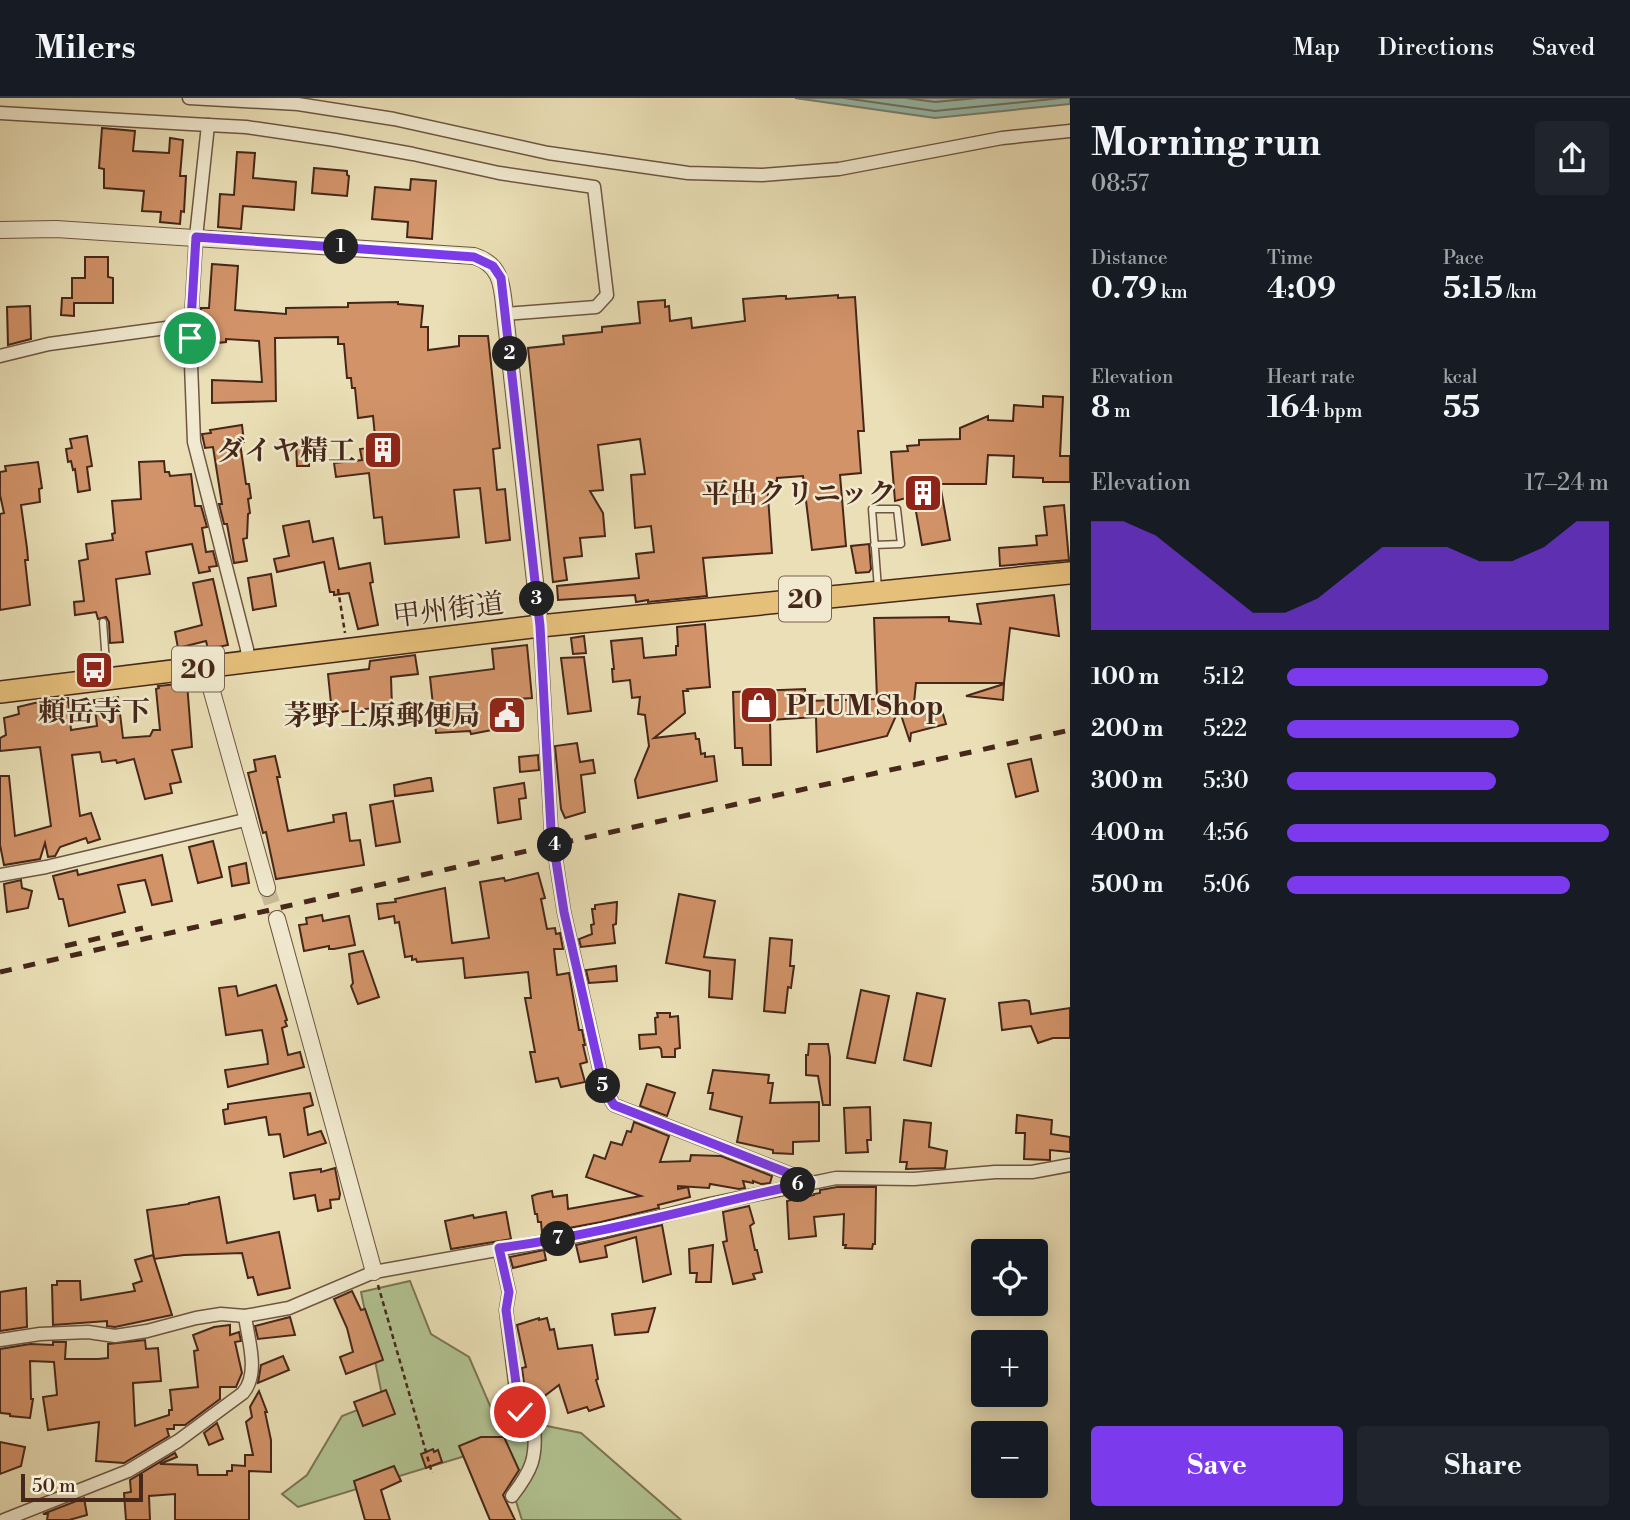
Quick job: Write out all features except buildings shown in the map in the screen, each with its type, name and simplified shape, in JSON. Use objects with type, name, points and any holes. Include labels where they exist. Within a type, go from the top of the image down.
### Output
[{"type":"highway","name":"甲州街道","points":[[0,692],[540,626],[1070,573]]},
{"type":"street","points":[[189,98],[298,104],[394,119],[548,153],[688,173],[762,175],[839,169],[1002,138],[1070,131]]},
{"type":"street","points":[[0,113],[246,127],[413,154],[499,173],[594,187],[607,295],[596,307],[505,314]]},
{"type":"street","points":[[208,125],[196,237],[190,338],[194,442],[247,649],[248,663]]},
{"type":"street","points":[[0,230],[56,229],[474,257],[493,266],[501,278],[540,626],[551,829],[564,912],[604,1089],[614,1105],[811,1182]]},
{"type":"street","points":[[0,356],[48,344],[166,328],[190,338]]},
{"type":"street","points":[[208,668],[209,681],[267,888]]},
{"type":"street","points":[[0,875],[46,867],[248,819]]},
{"type":"street","points":[[277,919],[374,1272]]},
{"type":"street","points":[[0,1340],[40,1334],[88,1332],[115,1336],[196,1318],[221,1314],[244,1316],[289,1308],[374,1272],[603,1231],[710,1204],[835,1178],[914,1179],[995,1172],[1032,1172],[1070,1165]]},
{"type":"street","points":[[499,1248],[509,1292],[506,1310],[520,1412],[534,1425],[536,1451],[526,1478],[512,1496]]},
{"type":"street","points":[[4,1520],[128,1471],[178,1441],[243,1393],[248,1387],[252,1372],[244,1316]]},
{"type":"lane","points":[[874,545],[901,544],[897,509],[872,509],[874,545],[879,591]]},
{"type":"lane","points":[[103,622],[107,678]]},
{"type":"path","points":[[338,589],[347,650]]},
{"type":"path","points":[[374,1272],[432,1473]]},
{"type":"green space","points":[[410,1281],[431,1334],[469,1357],[494,1415],[581,1433],[681,1520],[522,1520],[500,1451],[465,1456],[298,1507],[282,1494],[307,1475],[342,1416],[383,1400],[361,1292]]},
{"type":"water","points":[[795,98],[1070,98],[1070,104],[935,118]]},
{"type":"tunnel","points":[[267,888],[277,919]]},
{"type":"railway","points":[[0,972],[1070,730]]},
{"type":"railway","points":[[65,946],[143,928]]},
{"type":"place","name":"ダイヤ精工","points":[[383,450]]},
{"type":"place","name":"平出クリニック","points":[[923,493]]},
{"type":"place","name":"頼岳寺下","points":[[94,670]]},
{"type":"place","name":"PLUM Shop","points":[[759,705]]},
{"type":"place","name":"茅野上原郵便局","points":[[507,715]]},
{"type":"route","points":[[190,338],[196,237],[474,257],[493,266],[501,278],[540,626],[551,829],[564,912],[604,1089],[614,1105],[811,1182],[603,1231],[499,1248],[509,1292],[506,1310],[520,1412]]}]
